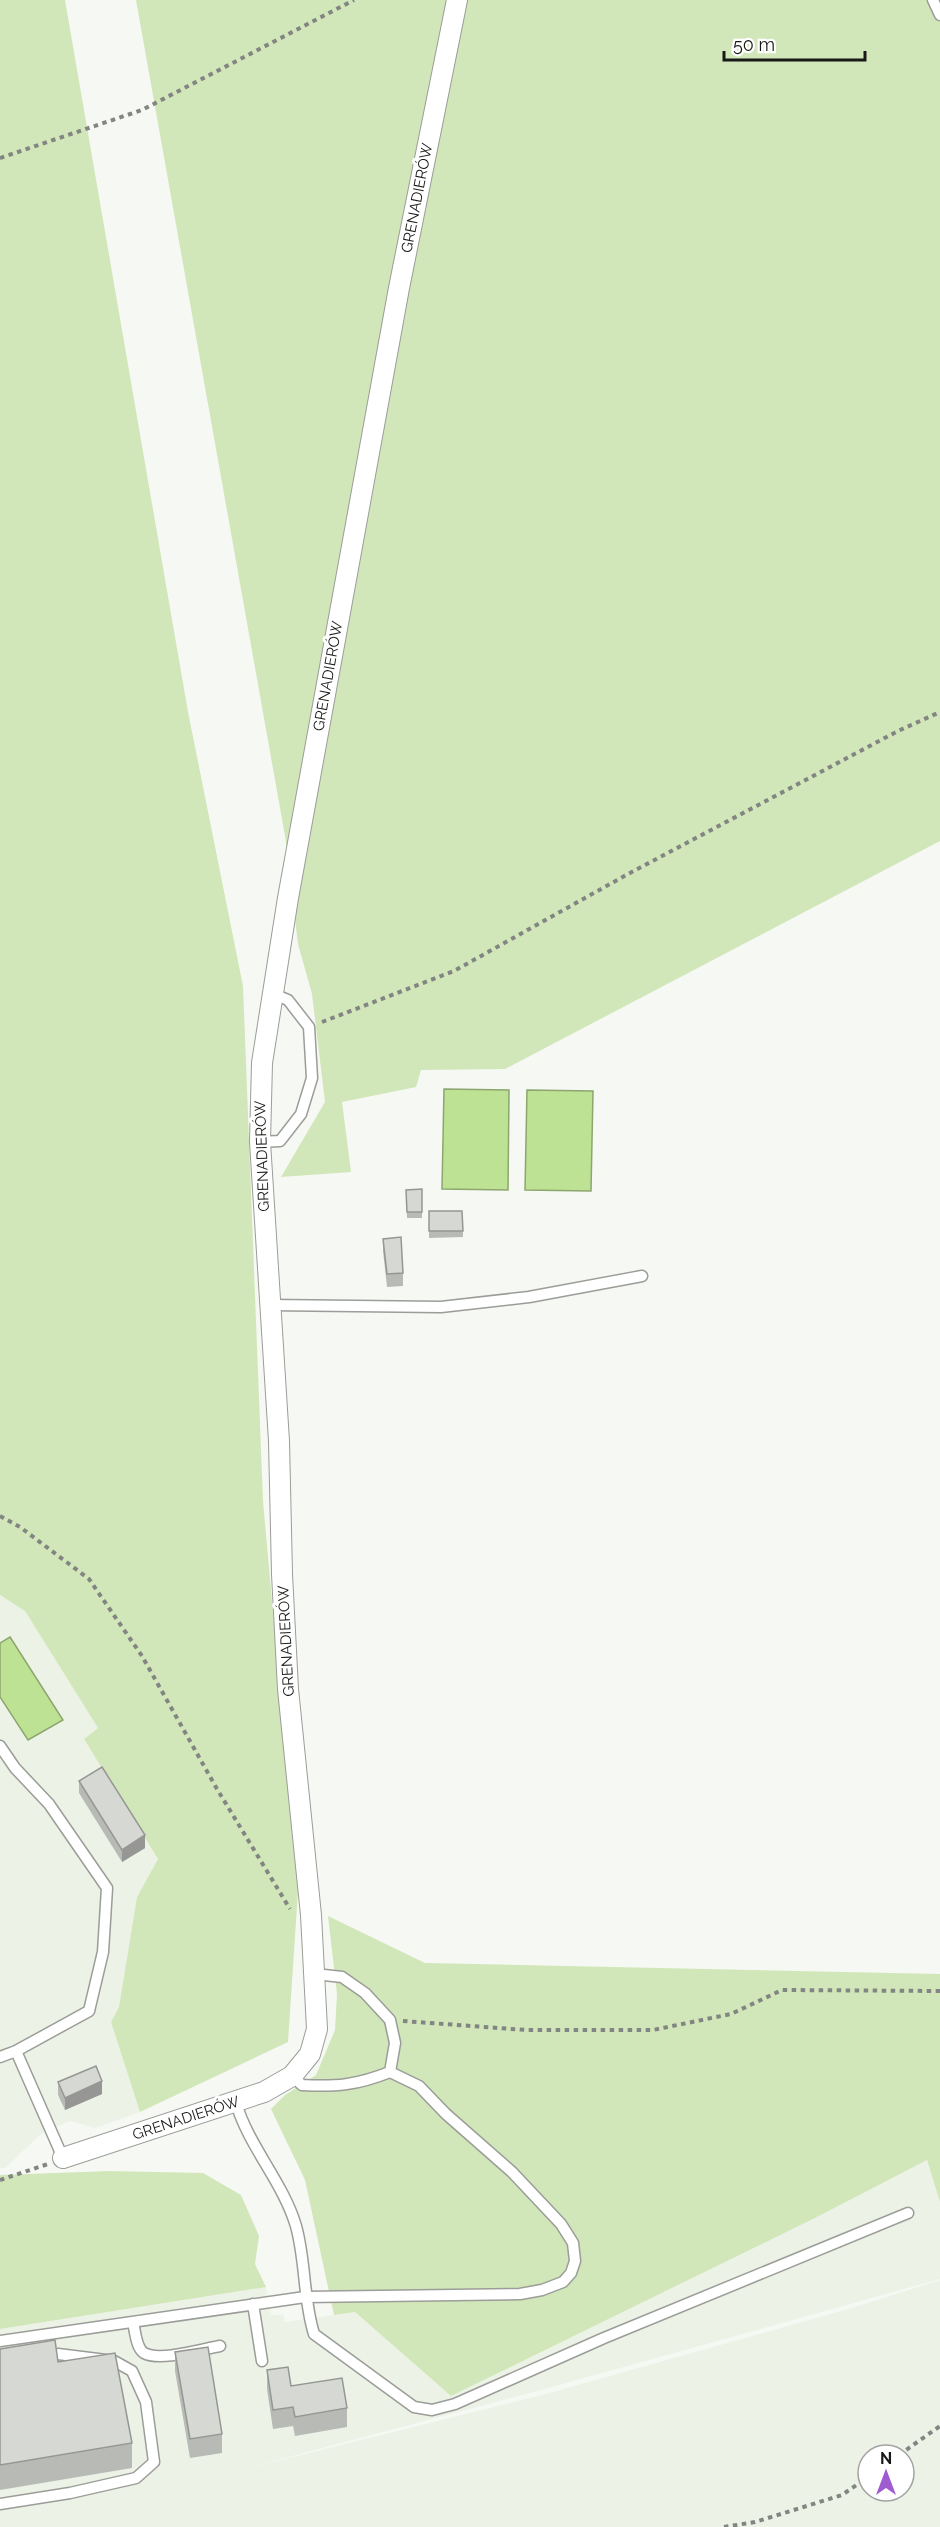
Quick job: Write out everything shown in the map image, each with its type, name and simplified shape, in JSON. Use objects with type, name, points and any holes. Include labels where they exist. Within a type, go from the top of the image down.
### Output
[{"type":"street","name":"GRENADIERÓW","points":[[63,2158],[264,2092],[292,2076],[310,2054],[317,2029],[311,1916],[288,1689],[282,1575],[279,1441],[260,1142],[262,1064],[272,993],[399,288],[457,0]]},
{"type":"lane","points":[[933,0],[940,15]]},
{"type":"lane","points":[[260,1142],[280,1141],[301,1114],[312,1078],[309,1027],[288,1000],[272,993]]},
{"type":"lane","points":[[269,1305],[441,1307],[529,1297],[642,1276]]},
{"type":"lane","points":[[0,1746],[15,1768],[49,1804],[107,1888],[103,1952],[89,2011],[16,2051],[0,2056]]},
{"type":"lane","points":[[315,1974],[342,1977],[365,1992],[390,2020],[395,2043],[390,2072]]},
{"type":"lane","points":[[16,2051],[63,2158]]},
{"type":"lane","points":[[0,2341],[305,2296],[520,2294],[542,2290],[563,2282],[571,2273],[575,2261],[573,2243],[561,2224],[512,2172],[446,2114],[419,2085],[390,2072],[366,2082],[338,2087],[302,2085],[292,2076]]},
{"type":"lane","points":[[236,2103],[242,2122],[285,2199],[296,2226],[305,2296],[314,2334],[414,2407],[432,2410],[455,2404],[604,2338],[908,2213]]},
{"type":"lane","points":[[253,2304],[262,2361]]},
{"type":"lane","points":[[133,2322],[139,2347],[144,2353],[162,2356],[220,2346]]},
{"type":"lane","points":[[0,2504],[70,2493],[136,2478],[154,2462],[146,2402],[132,2371],[114,2361],[58,2355],[35,2358]]},
{"type":"path","points":[[0,158],[142,110],[354,0]]},
{"type":"path","points":[[309,1027],[454,971],[649,863],[897,731],[940,712]]},
{"type":"path","points":[[0,1516],[20,1527],[89,1579],[142,1656],[217,1789],[290,1909],[311,1916]]},
{"type":"path","points":[[390,2020],[526,2030],[653,2030],[730,2014],[782,1990],[940,1991]]},
{"type":"path","points":[[0,2180],[63,2158]]},
{"type":"path","points":[[916,2443],[940,2426]]},
{"type":"path","points":[[724,2527],[755,2522],[842,2495],[856,2485]]},
{"type":"shaded area","points":[[0,0],[65,0],[188,712],[243,986],[263,1501],[298,1891],[288,2042],[140,2112],[111,2022],[119,2007],[137,1897],[158,1859],[84,1739],[98,1728],[25,1611],[0,1595]]},
{"type":"shaded area","points":[[136,0],[940,0],[940,841],[505,1069],[421,1070],[416,1087],[342,1102],[351,1172],[281,1177],[325,1102],[312,994],[298,944],[285,836]]},
{"type":"shaded area","points":[[444,1089],[509,1090],[508,1190],[442,1189]]},
{"type":"shaded area","points":[[527,1090],[593,1091],[591,1191],[525,1190]]},
{"type":"shaded area","points":[[0,1595],[25,1611],[98,1728],[84,1739],[158,1859],[137,1897],[119,2007],[111,2022],[140,2112],[95,2128],[70,2121],[42,2133],[5,2168],[0,2168]]},
{"type":"shaded area","points":[[10,1637],[63,1720],[28,1740],[0,1697],[0,1643]]},
{"type":"shaded area","points":[[328,1916],[425,1963],[940,1974],[940,2202],[927,2160],[815,2218],[451,2396],[355,2312],[334,2315],[305,2180],[271,2109],[285,2095],[316,2075],[335,2030],[337,1994]]},
{"type":"shaded area","points":[[927,2160],[940,2202],[940,2279],[541,2390],[240,2470],[542,2395],[852,2308],[940,2280],[940,2527],[0,2527],[0,2329],[266,2287],[271,2315],[283,2315],[285,2322],[355,2312],[451,2396],[815,2218]]},
{"type":"shaded area","points":[[110,2171],[203,2173],[241,2195],[259,2236],[255,2264],[266,2287],[0,2329],[0,2175]]},
{"type":"building","points":[[422,1189],[422,1212],[407,1212],[406,1190]]},
{"type":"building","points":[[429,1211],[462,1211],[463,1231],[429,1231]]},
{"type":"building","points":[[401,1237],[403,1273],[387,1274],[383,1239]]},
{"type":"building","points":[[102,1767],[145,1835],[122,1850],[79,1781]]},
{"type":"building","points":[[96,2066],[102,2081],[65,2098],[58,2082]]},
{"type":"building","points":[[55,2340],[58,2362],[115,2353],[132,2443],[0,2465],[0,2349]]},
{"type":"building","points":[[208,2347],[222,2434],[190,2439],[175,2352]]},
{"type":"building","points":[[288,2367],[291,2386],[342,2378],[347,2408],[295,2417],[293,2407],[273,2410],[267,2370]]}]
